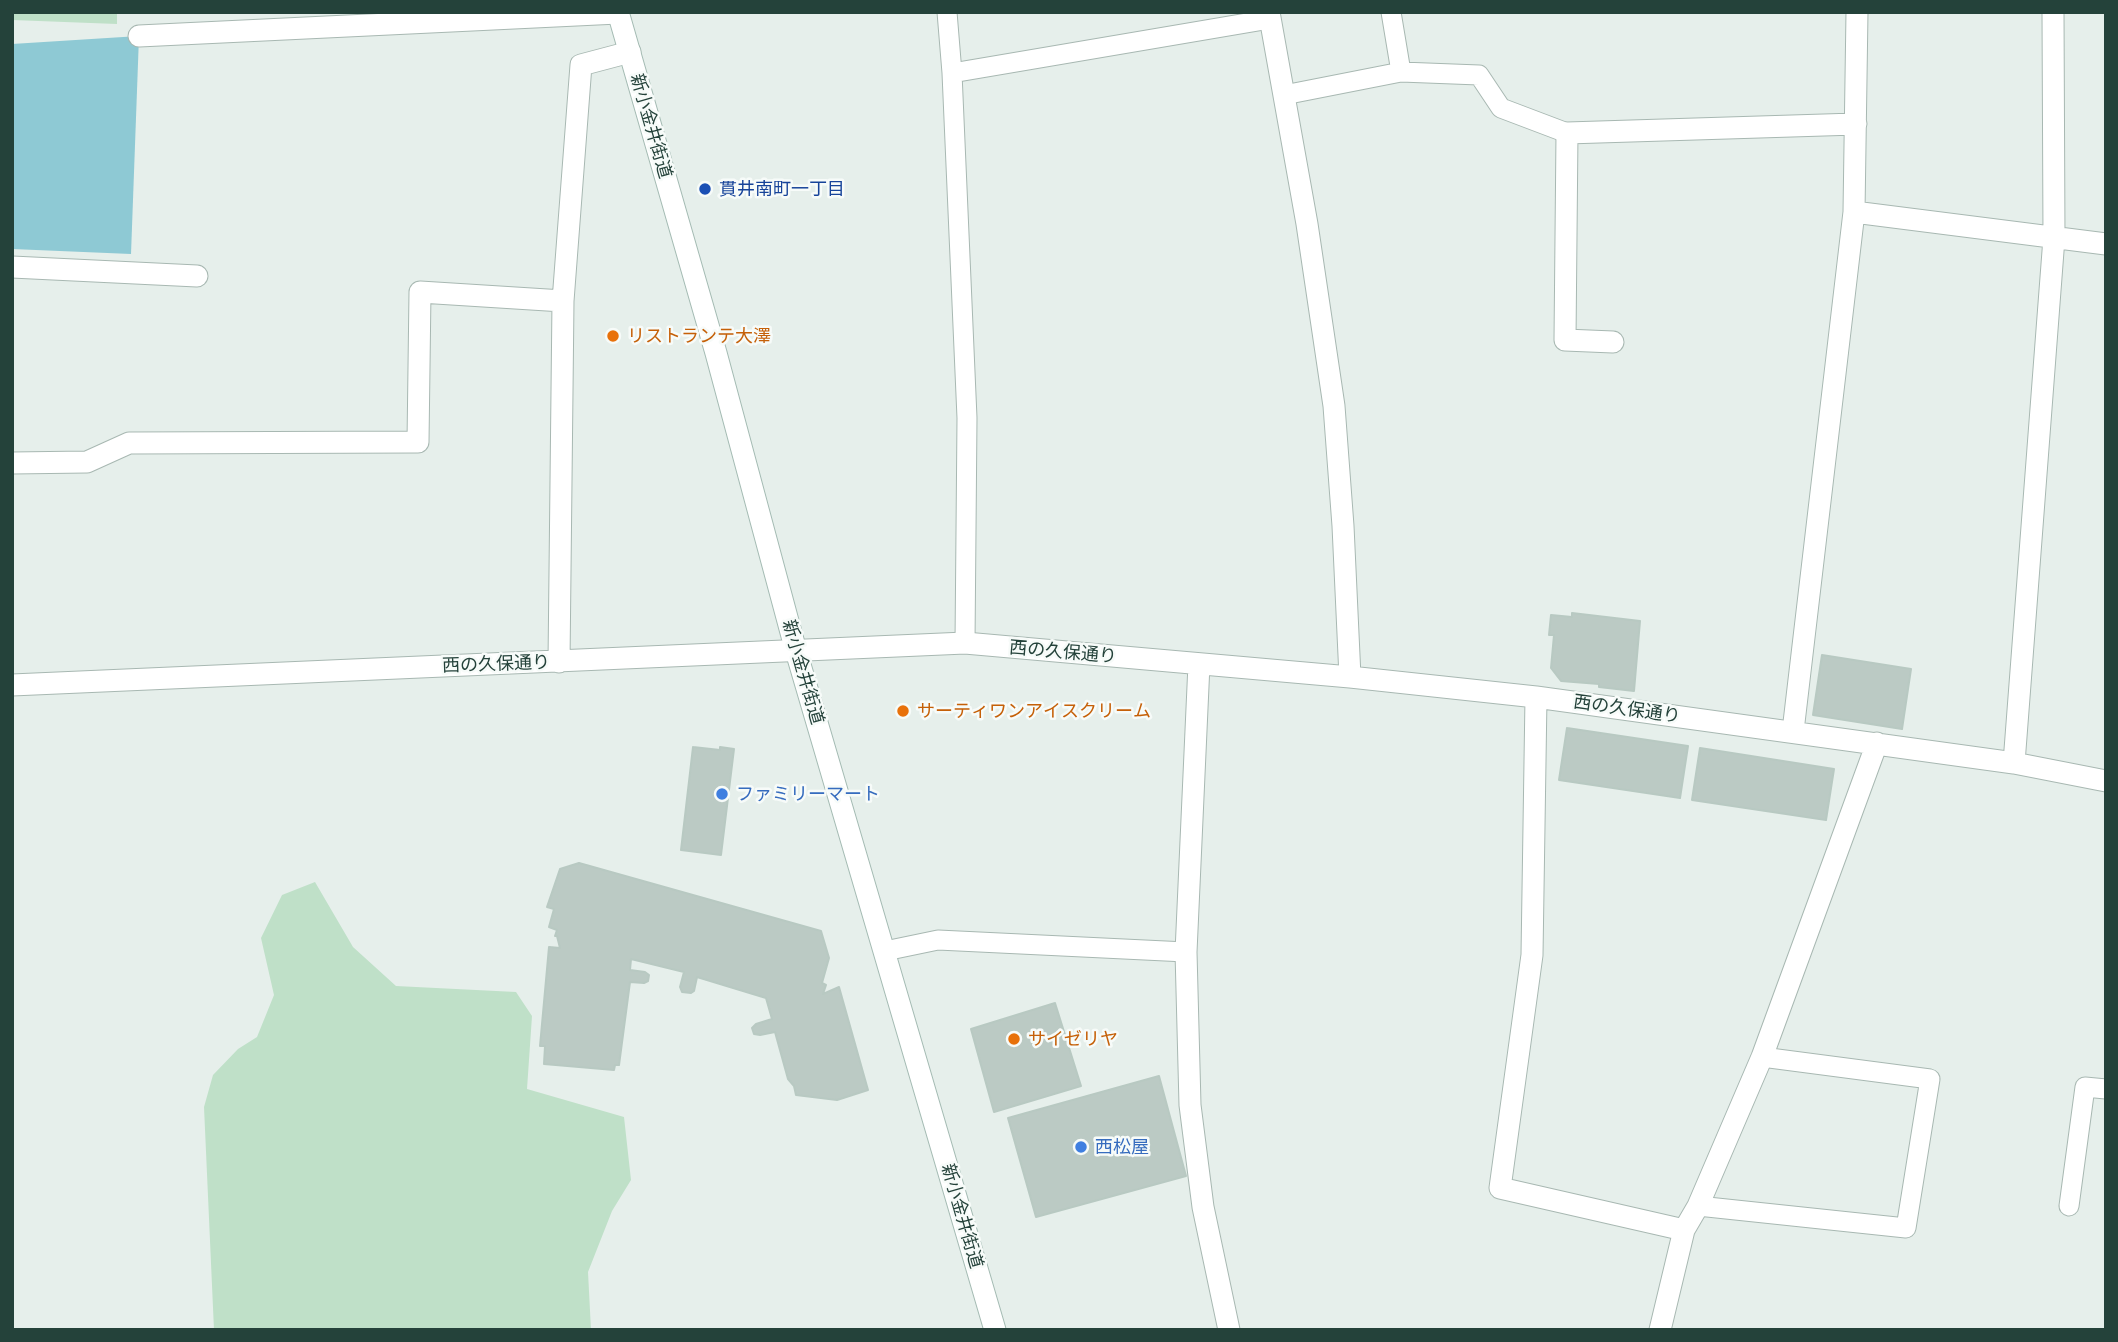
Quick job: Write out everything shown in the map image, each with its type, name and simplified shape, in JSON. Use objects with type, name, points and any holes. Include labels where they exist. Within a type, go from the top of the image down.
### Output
[{"type":"street","points":[[1793,731],[1854,212],[1857,12]]},
{"type":"street","points":[[2014,763],[2054,238],[2053,12]]},
{"type":"street","points":[[139,36],[618,13]]},
{"type":"street","name":"新小金井街道","points":[[618,13],[716,353],[796,651],[995,1330]]},
{"type":"street","points":[[1269,16],[1307,224],[1334,407],[1350,677]]},
{"type":"street","points":[[559,662],[563,301],[581,65],[630,52]]},
{"type":"street","points":[[1613,342],[1565,340],[1567,133],[1856,124]]},
{"type":"street","points":[[1854,212],[2106,244]]},
{"type":"street","points":[[12,267],[197,276]]},
{"type":"street","points":[[12,463],[87,462],[129,443],[418,442],[419,292],[563,301]]},
{"type":"street","name":"西の久保通り","points":[[12,685],[965,643],[1350,677],[1536,697],[2014,763],[2106,781]]},
{"type":"street","points":[[1199,664],[1186,952],[1190,1104],[1203,1207],[1229,1330]]},
{"type":"street","points":[[1536,697],[1532,955],[1500,1188],[1684,1230]]},
{"type":"street","points":[[1661,1330],[1684,1230],[1698,1206],[1762,1057],[1877,743]]},
{"type":"lane","points":[[947,12],[967,418],[965,643]]},
{"type":"lane","points":[[1391,12],[1401,72]]},
{"type":"lane","points":[[952,73],[1269,16]]},
{"type":"lane","points":[[1284,95],[1401,72],[1479,75],[1501,108],[1567,133]]},
{"type":"lane","points":[[885,951],[938,940],[1186,952]]},
{"type":"lane","points":[[1698,1206],[1906,1228],[1930,1079],[1762,1057]]},
{"type":"lane","points":[[2069,1206],[2085,1087],[2106,1089]]},
{"type":"green space","points":[[12,12],[117,12],[117,24],[12,20]]},
{"type":"green space","points":[[315,882],[353,947],[396,986],[516,992],[532,1016],[527,1089],[624,1117],[631,1180],[612,1211],[588,1272],[591,1330],[214,1330],[204,1107],[213,1075],[238,1049],[257,1037],[274,995],[261,938],[282,895]]},
{"type":"water","points":[[139,36],[131,254],[12,249],[12,44]]},
{"type":"building","points":[[1572,613],[1640,621],[1634,691],[1599,687],[1599,684],[1561,681],[1551,668],[1554,635],[1549,635],[1551,615],[1572,617]]},
{"type":"building","points":[[1822,655],[1911,669],[1902,729],[1813,715]]},
{"type":"building","points":[[1567,728],[1688,746],[1680,798],[1559,780]]},
{"type":"building","points":[[693,747],[734,749],[721,855],[681,850]]},
{"type":"building","points":[[1700,748],[1834,769],[1826,820],[1692,800]]},
{"type":"building","points":[[579,863],[821,931],[829,958],[822,983],[826,985],[823,994],[839,987],[868,1090],[837,1100],[796,1095],[794,1086],[788,1079],[775,1032],[754,1034],[752,1028],[772,1019],[766,998],[697,977],[694,991],[682,992],[680,987],[684,972],[631,959],[630,970],[649,975],[648,981],[644,983],[630,982],[619,1065],[615,1065],[614,1070],[544,1064],[545,1046],[540,1046],[549,947],[560,948],[555,936],[557,930],[549,927],[554,909],[547,907],[560,869]]},
{"type":"building","points":[[1055,1003],[1081,1086],[994,1112],[971,1029]]},
{"type":"building","points":[[1159,1076],[1186,1176],[1036,1217],[1008,1118]]},
{"type":"place","name":"貫井南町一丁目","points":[[705,189]]},
{"type":"place","name":"リストランテ大澤","points":[[613,336]]},
{"type":"place","name":"サーティワンアイスクリーム","points":[[903,711]]},
{"type":"place","name":"ファミリーマート","points":[[722,794]]},
{"type":"place","name":"サイゼリヤ","points":[[1014,1039]]},
{"type":"place","name":"西松屋","points":[[1081,1147]]}]
